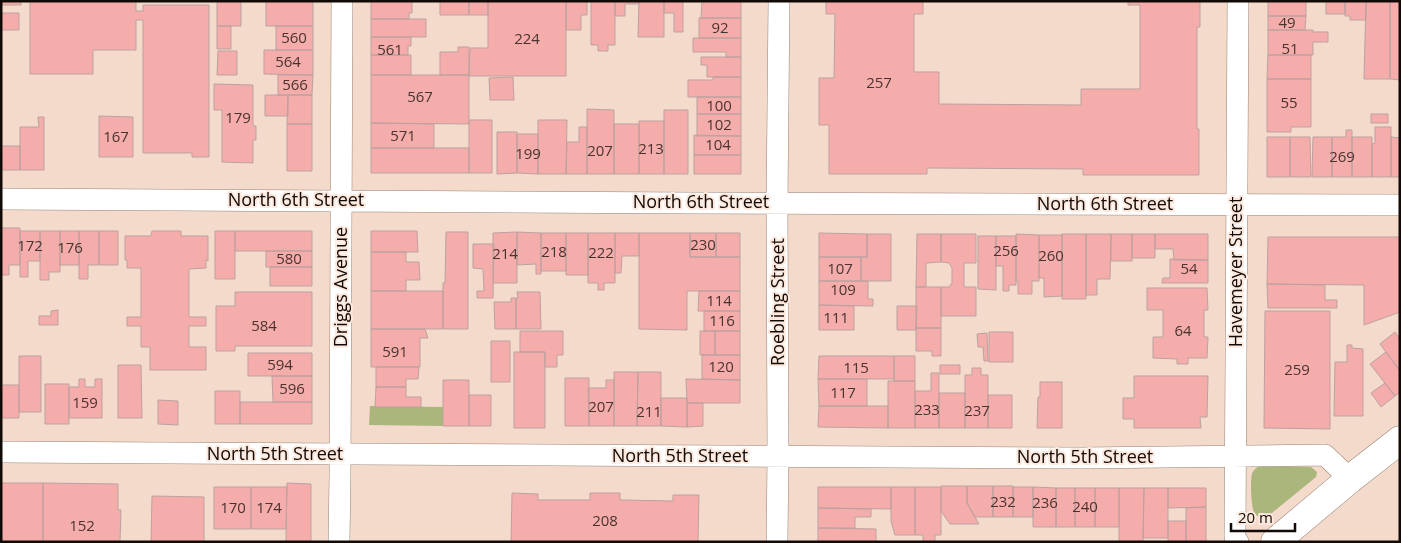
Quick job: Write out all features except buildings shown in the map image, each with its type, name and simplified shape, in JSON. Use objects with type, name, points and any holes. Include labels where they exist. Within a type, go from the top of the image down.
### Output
[{"type":"main road","points":[[1275,542],[1400,440]]},
{"type":"street","name":"Driggs Avenue","points":[[339,542],[342,1]]},
{"type":"street","name":"Roebling Street","points":[[777,542],[779,1]]},
{"type":"street","name":"Havemeyer Street","points":[[1238,1],[1235,456],[1235,537],[1238,542]]},
{"type":"street","name":"North 6th Street","points":[[1,199],[1237,205],[1400,204]]},
{"type":"street","name":"North 5th Street","points":[[1,452],[1083,458],[1324,455],[1350,479]]},
{"type":"green space","points":[[370,406],[443,407],[443,426],[369,425]]},
{"type":"green space","points":[[1260,466],[1311,467],[1317,472],[1316,477],[1267,517],[1262,517],[1255,514],[1251,495],[1252,474]]}]
